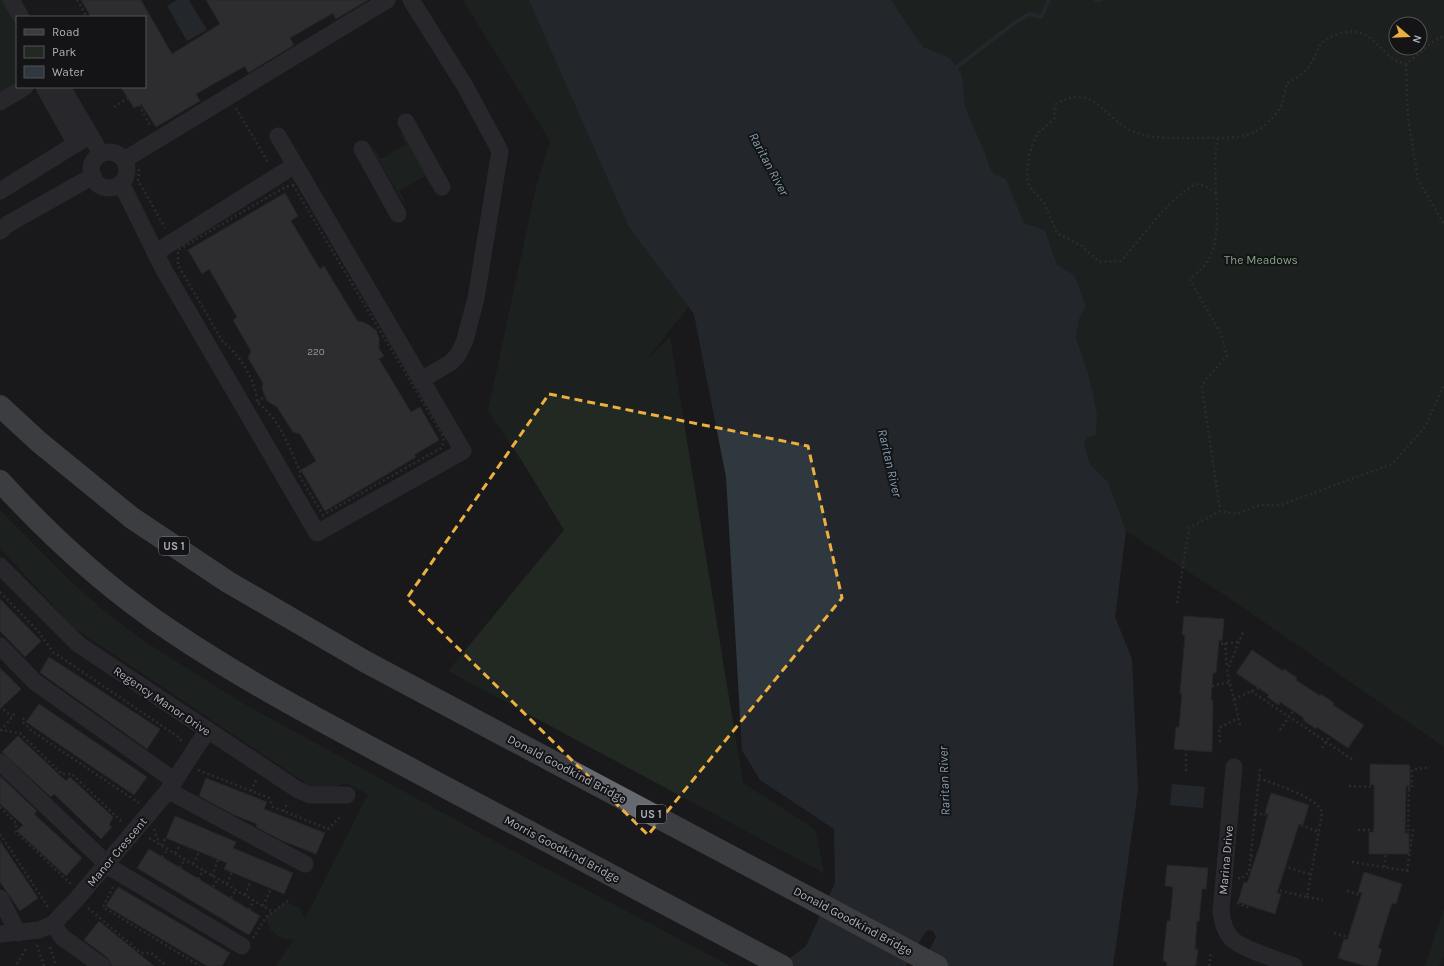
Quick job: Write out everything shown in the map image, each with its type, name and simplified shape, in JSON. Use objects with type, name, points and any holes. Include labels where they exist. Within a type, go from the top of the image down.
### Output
[{"type":"highway","name":"Donald Goodkind Bridge","points":[[0,406],[45,447],[132,518],[228,582],[366,662],[937,966]]},
{"type":"highway","name":"Morris Goodkind Bridge","points":[[0,481],[63,545],[114,589],[169,630],[227,668],[342,732],[782,966]]},
{"type":"street","points":[[11,0],[20,16]]},
{"type":"street","points":[[124,160],[387,0]]},
{"type":"street","points":[[411,0],[465,86],[500,151],[476,298],[465,340],[458,355],[450,363],[421,380]]},
{"type":"street","points":[[0,102],[23,88]]},
{"type":"street","points":[[46,88],[63,99],[83,140],[101,154]]},
{"type":"street","points":[[406,122],[442,187]]},
{"type":"street","points":[[121,183],[155,253],[317,533],[463,451],[278,136]]},
{"type":"street","points":[[0,191],[83,140]]},
{"type":"street","points":[[362,149],[398,214]]},
{"type":"street","points":[[111,152],[121,156],[124,160],[127,169],[125,179],[121,183],[111,188],[105,187],[96,181],[93,176],[92,166],[97,157],[101,154],[111,152]]},
{"type":"street","points":[[155,253],[295,165]]},
{"type":"street","points":[[0,230],[93,176]]},
{"type":"street","name":"Regency Manor Drive","points":[[0,566],[78,644],[207,731],[298,790],[310,795],[347,795]]},
{"type":"street","points":[[0,646],[35,682],[172,786],[305,864]]},
{"type":"street","name":"Manor Crescent","points":[[0,934],[23,940],[39,930],[51,916],[106,865],[172,786],[207,731]]},
{"type":"street","points":[[0,762],[106,865],[248,942]]},
{"type":"street","name":"Marina Drive","points":[[1234,767],[1221,912],[1224,926],[1232,939],[1242,946],[1294,966]]},
{"type":"street","points":[[0,898],[23,940]]},
{"type":"street","points":[[51,916],[62,936],[102,966]]},
{"type":"path","points":[[77,0],[86,16]]},
{"type":"path","points":[[1216,193],[1205,186],[1196,184],[1181,192],[1164,208],[1121,261],[1099,262],[1082,246],[1057,233],[1044,203],[1030,186],[1027,177],[1029,156],[1038,133],[1051,124],[1054,119],[1056,104],[1065,98],[1078,96],[1088,98],[1122,126],[1139,134],[1164,138],[1240,137],[1255,133],[1265,127],[1282,104],[1287,83],[1299,76],[1310,65],[1319,45],[1334,35],[1351,30],[1361,32],[1398,62],[1406,64]]},
{"type":"path","points":[[1406,64],[1434,41],[1444,36]]},
{"type":"path","points":[[1406,64],[1409,124],[1418,180],[1444,224]]},
{"type":"path","points":[[114,107],[128,98]]},
{"type":"path","points":[[139,105],[150,124],[144,128]]},
{"type":"path","points":[[235,107],[270,166],[274,163]]},
{"type":"path","points":[[1218,138],[1214,161],[1217,180],[1216,235],[1209,260],[1190,280],[1221,334],[1227,356],[1216,370],[1205,379],[1202,387],[1220,511]]},
{"type":"path","points":[[140,166],[138,180],[165,228]]},
{"type":"path","points":[[292,185],[380,330],[444,442],[441,448],[323,515],[299,475],[300,471],[269,410],[257,402],[257,391],[240,359],[232,348],[223,342],[178,265],[178,250],[285,187],[292,185]]},
{"type":"path","points":[[1177,603],[1189,528],[1220,511],[1237,514],[1260,505],[1281,505],[1392,464],[1425,427],[1444,385]]},
{"type":"path","points":[[257,402],[264,397]]},
{"type":"path","points":[[0,592],[38,631],[53,652],[180,738],[182,744],[180,751]]},
{"type":"path","points":[[1227,671],[1243,632]]},
{"type":"path","points":[[1216,644],[1239,642]]},
{"type":"path","points":[[1225,643],[1227,671],[1240,725]]},
{"type":"path","points":[[1212,686],[1230,682]]},
{"type":"path","points":[[1234,699],[1258,688]]},
{"type":"path","points":[[1251,691],[1353,760]]},
{"type":"path","points":[[0,706],[12,717]]},
{"type":"path","points":[[1280,730],[1293,711]]},
{"type":"path","points":[[0,731],[16,712]]},
{"type":"path","points":[[24,718],[22,721],[32,731],[141,804]]},
{"type":"path","points":[[1220,742],[1219,728],[1238,718]]},
{"type":"path","points":[[0,731],[20,733],[62,774],[72,774],[125,824]]},
{"type":"path","points":[[1322,748],[1330,736]]},
{"type":"path","points":[[1186,750],[1186,771]]},
{"type":"path","points":[[201,766],[198,770],[269,798],[273,807],[328,829],[341,816]]},
{"type":"path","points":[[1352,862],[1408,871],[1413,830],[1408,830],[1409,788],[1412,788],[1412,770],[1430,766]]},
{"type":"path","points":[[1240,883],[1241,879],[1249,872],[1260,768]]},
{"type":"path","points":[[1258,778],[1317,803],[1322,812],[1320,832],[1307,897]]},
{"type":"path","points":[[251,791],[256,779]]},
{"type":"path","points":[[1350,786],[1376,787]]},
{"type":"path","points":[[1403,788],[1409,788]]},
{"type":"path","points":[[283,811],[288,802]]},
{"type":"path","points":[[0,808],[16,823],[16,832],[71,884]]},
{"type":"path","points":[[1255,813],[1266,815],[1270,818]]},
{"type":"path","points":[[1296,824],[1320,832]]},
{"type":"path","points":[[154,829],[160,844]]},
{"type":"path","points":[[1358,830],[1376,830]]},
{"type":"path","points":[[0,834],[51,916]]},
{"type":"path","points":[[149,838],[273,912]]},
{"type":"path","points":[[160,844],[166,838]]},
{"type":"path","points":[[175,853],[181,844]]},
{"type":"path","points":[[162,857],[168,849]]},
{"type":"path","points":[[193,864],[199,852]]},
{"type":"path","points":[[1384,867],[1386,854]]},
{"type":"path","points":[[1251,856],[1258,858]]},
{"type":"path","points":[[180,868],[185,859]]},
{"type":"path","points":[[212,876],[218,860]]},
{"type":"path","points":[[1284,866],[1312,875]]},
{"type":"path","points":[[198,879],[204,870]]},
{"type":"path","points":[[227,884],[232,872]]},
{"type":"path","points":[[1234,878],[1241,879]]},
{"type":"path","points":[[213,887],[218,879]]},
{"type":"path","points":[[117,880],[103,907],[200,966]]},
{"type":"path","points":[[245,895],[250,882]]},
{"type":"path","points":[[263,906],[271,889]]},
{"type":"path","points":[[231,898],[236,890]]},
{"type":"path","points":[[1277,890],[1323,900]]},
{"type":"path","points":[[1347,891],[1363,896]]},
{"type":"path","points":[[1237,899],[1238,905],[1250,908]]},
{"type":"path","points":[[249,910],[254,900]]},
{"type":"path","points":[[248,942],[266,917],[289,900]]},
{"type":"path","points":[[87,907],[141,953],[151,953],[167,966]]},
{"type":"path","points":[[1334,933],[1351,938]]},
{"type":"path","points":[[17,964],[23,940]]},
{"type":"path","points":[[37,944],[44,966]]},
{"type":"path","points":[[49,946],[56,966]]},
{"type":"path","points":[[1209,966],[1211,952]]},
{"type":"highlighted area","points":[[549,394],[808,446],[842,598],[648,835],[407,598]]},
{"type":"green space","points":[[0,0],[6,0],[16,18],[16,86],[0,95]]},
{"type":"green space","points":[[463,0],[586,0],[690,305],[647,359],[670,337],[743,783],[815,829],[824,873],[448,671],[564,530],[522,461],[488,411],[536,187],[550,141]]},
{"type":"green space","name":"The Meadows","points":[[891,0],[1444,0],[1444,747],[1238,604],[1126,531],[1108,482],[1090,464],[1084,443],[1087,437],[1088,373],[1076,338],[1079,319],[1086,306],[1074,276],[1057,265],[1045,230],[1024,223],[1006,179],[994,174],[990,168],[965,107],[962,75],[950,58],[923,47]]},
{"type":"green space","points":[[402,133],[432,185],[430,185],[425,176],[399,191],[405,201],[403,202],[373,151],[375,149],[381,159],[406,144],[400,135]]},
{"type":"green space","points":[[0,510],[67,578],[110,616],[147,643],[244,704],[500,844],[730,966],[276,966],[294,939],[279,937],[275,934],[269,927],[266,917],[286,902],[300,908],[305,919],[368,794],[345,783],[325,790],[310,786],[74,628],[0,548]]},
{"type":"green space","points":[[1444,908],[1444,956],[1439,966],[1425,966]]},
{"type":"water","points":[[177,0],[189,0],[207,30],[187,41],[167,6]]},
{"type":"water","name":"Raritan River","points":[[529,0],[891,0],[923,47],[950,58],[962,75],[965,107],[990,168],[994,174],[1006,179],[1024,223],[1045,230],[1057,265],[1074,275],[1086,306],[1079,319],[1076,338],[1088,373],[1097,414],[1096,435],[1087,437],[1084,443],[1090,464],[1108,482],[1126,531],[1115,617],[1132,659],[1138,790],[1113,966],[780,966],[806,946],[835,883],[834,829],[760,780],[742,750],[726,477],[694,314],[629,227]]},
{"type":"water","points":[[1172,784],[1205,787],[1203,808],[1170,805]]},
{"type":"pier","points":[[928,930],[933,931],[936,937],[921,966],[906,966],[924,934]]},
{"type":"building","points":[[81,0],[141,0],[172,54],[220,24],[206,0],[368,0],[336,19],[333,13],[290,38],[294,45],[248,73],[245,66],[196,94],[200,101],[156,127],[141,104],[134,108],[122,88],[146,88],[146,16],[90,16]]},
{"type":"building","points":[[285,193],[298,216],[291,221],[320,269],[324,266],[358,322],[360,321],[367,324],[376,330],[379,338],[379,349],[384,356],[379,359],[411,412],[420,407],[439,440],[414,455],[416,457],[325,511],[301,470],[316,461],[300,434],[293,432],[277,407],[267,401],[262,389],[263,383],[248,358],[251,351],[233,320],[237,317],[209,269],[202,274],[188,250]]},
{"type":"building","points":[[0,599],[41,641],[25,657],[0,631]]},
{"type":"building","points":[[1184,616],[1224,619],[1222,641],[1219,640],[1216,673],[1213,673],[1211,700],[1213,701],[1212,752],[1174,749],[1176,727],[1179,727],[1182,694],[1180,694],[1185,635],[1182,635]]},
{"type":"building","points":[[1252,650],[1283,671],[1284,669],[1297,678],[1296,680],[1320,696],[1321,694],[1334,703],[1333,705],[1364,725],[1348,748],[1317,727],[1316,729],[1303,720],[1304,718],[1280,702],[1279,705],[1267,697],[1269,695],[1236,673]]},
{"type":"building","points":[[49,657],[160,729],[147,749],[42,674],[40,672]]},
{"type":"building","points":[[0,668],[21,689],[0,709]]},
{"type":"building","points":[[39,704],[147,777],[134,795],[26,722]]},
{"type":"building","points":[[18,736],[66,781],[70,777],[113,817],[109,825],[112,827],[101,839],[54,794],[51,797],[2,752]]},
{"type":"building","points":[[1370,764],[1410,765],[1410,786],[1406,786],[1405,833],[1409,833],[1409,854],[1369,854],[1369,832],[1374,832],[1374,785],[1370,785]]},
{"type":"building","points":[[0,776],[37,811],[34,814],[82,858],[66,876],[17,831],[23,825],[0,804]]},
{"type":"building","points":[[206,778],[267,802],[264,809],[325,833],[316,854],[283,841],[256,827],[257,824],[234,815],[199,796]]},
{"type":"building","points":[[1271,793],[1309,805],[1303,825],[1299,824],[1277,893],[1281,894],[1275,914],[1238,902],[1244,882],[1247,883],[1260,845],[1268,814],[1265,813]]},
{"type":"building","points":[[175,816],[236,842],[233,848],[293,873],[284,894],[224,869],[227,863],[166,838]]},
{"type":"building","points":[[0,841],[38,898],[20,911],[0,882]]},
{"type":"building","points":[[149,849],[260,916],[249,935],[137,868]]},
{"type":"building","points":[[1167,865],[1208,868],[1206,889],[1202,889],[1199,922],[1197,921],[1195,949],[1198,949],[1196,965],[1193,966],[1166,966],[1167,962],[1163,961],[1167,921],[1170,921],[1173,887],[1165,886]]},
{"type":"building","points":[[1364,872],[1402,884],[1396,904],[1392,903],[1378,948],[1382,949],[1377,966],[1365,966],[1338,958],[1344,939],[1347,940],[1362,893],[1358,892]]},
{"type":"building","points":[[118,887],[230,953],[222,966],[207,966],[106,906]]},
{"type":"building","points":[[99,921],[154,966],[112,966],[108,958],[84,940]]},
{"type":"waterway","points":[[953,70],[1013,24],[1029,14],[1041,17],[1049,0]]},
{"type":"waterway","points":[[1096,0],[1101,0]]}]
